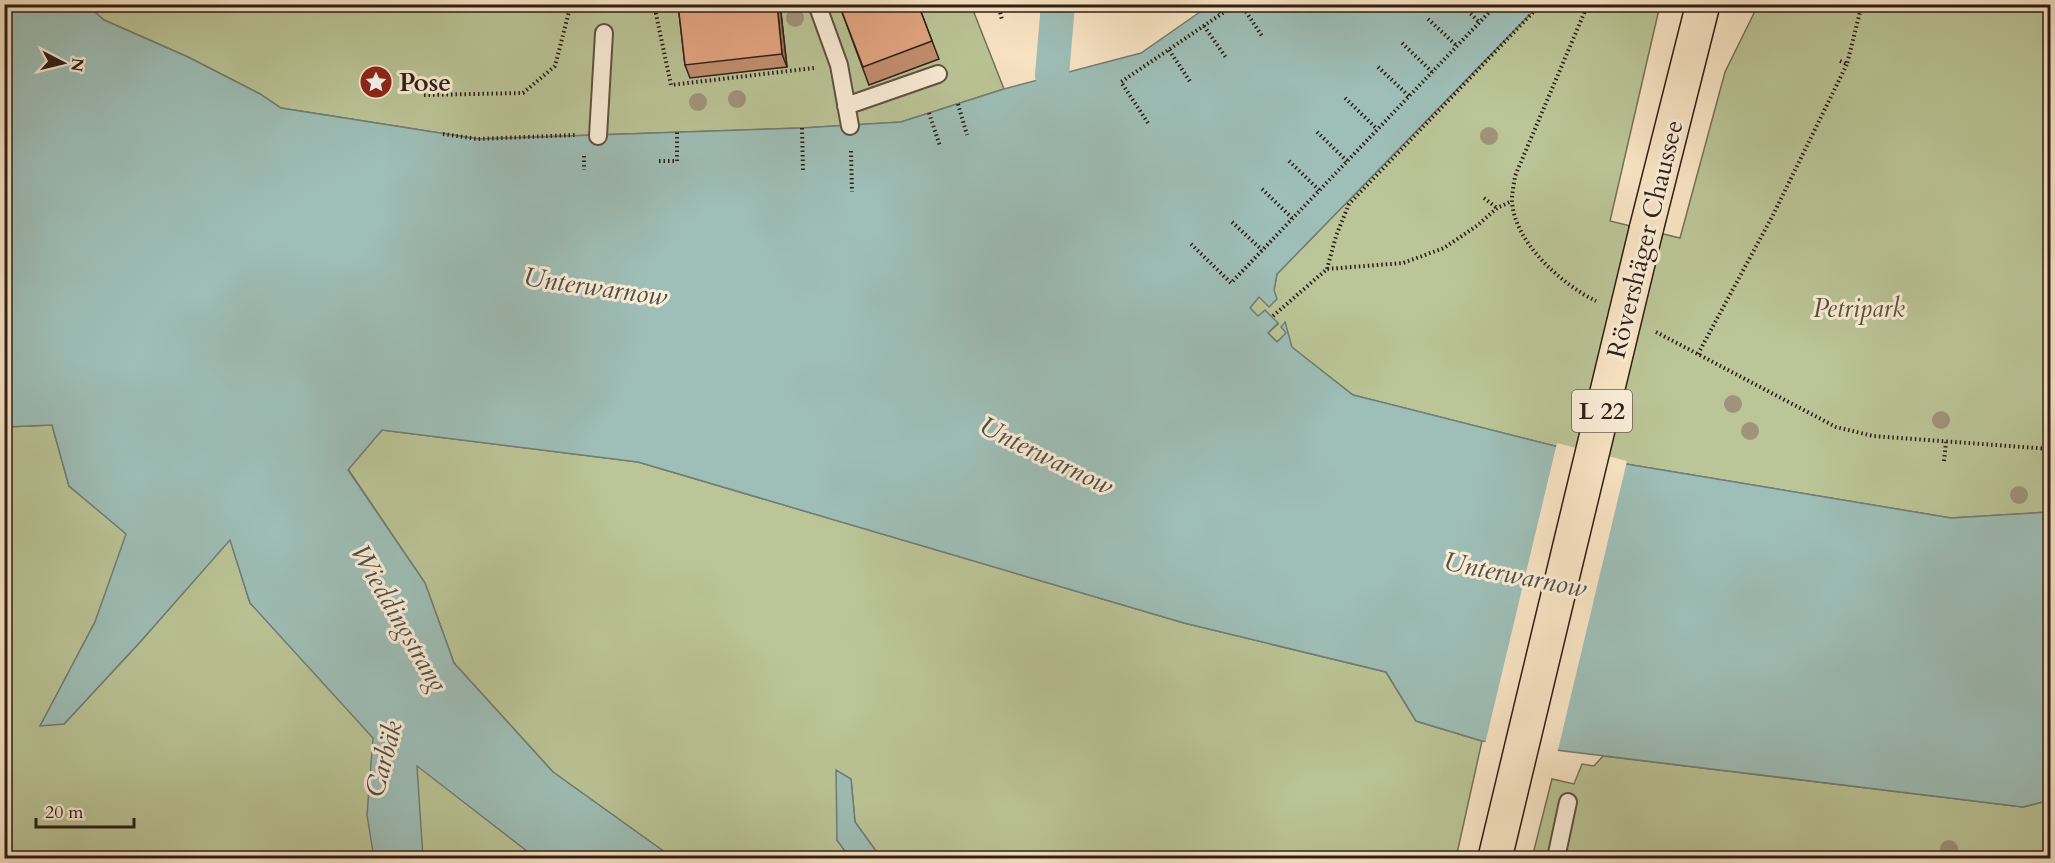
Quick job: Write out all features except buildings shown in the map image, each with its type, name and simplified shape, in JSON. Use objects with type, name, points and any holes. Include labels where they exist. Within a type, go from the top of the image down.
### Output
[{"type":"main road","name":"Rövershäger Chaussee","points":[[1495,858],[1646,230],[1703,4]]},
{"type":"lane","points":[[817,4],[839,65],[850,126]]},
{"type":"lane","points":[[598,136],[604,33]]},
{"type":"lane","points":[[846,106],[938,74]]},
{"type":"lane","points":[[1556,858],[1568,802]]},
{"type":"path","points":[[424,95],[523,93],[555,66],[571,4]]},
{"type":"path","points":[[656,4],[656,14],[671,85],[839,65]]},
{"type":"path","points":[[998,4],[1002,20]]},
{"type":"path","points":[[1215,4],[1222,15]]},
{"type":"path","points":[[1148,123],[1120,82],[1239,4],[1262,36]]},
{"type":"path","points":[[1292,4],[1297,12]]},
{"type":"path","points":[[1461,4],[1480,23]]},
{"type":"path","points":[[1191,244],[1231,283],[1497,4]]},
{"type":"path","points":[[1273,316],[1327,269],[1336,236],[1349,204],[1541,4]]},
{"type":"path","points":[[1588,4],[1515,176],[1512,201],[1518,227],[1554,274],[1600,303]]},
{"type":"path","points":[[1698,354],[1773,215],[1847,64],[1862,4]]},
{"type":"path","points":[[1428,18],[1457,46]]},
{"type":"path","points":[[1204,26],[1227,59]]},
{"type":"path","points":[[1402,43],[1432,72]]},
{"type":"path","points":[[1169,50],[1191,83]]},
{"type":"path","points":[[1840,61],[1847,64]]},
{"type":"path","points":[[1378,67],[1409,96]]},
{"type":"path","points":[[1345,99],[1378,129]]},
{"type":"path","points":[[958,104],[967,135]]},
{"type":"path","points":[[929,113],[940,146]]},
{"type":"path","points":[[850,126],[852,192]]},
{"type":"path","points":[[802,128],[803,171]]},
{"type":"path","points":[[659,161],[677,161],[677,132]]},
{"type":"path","points":[[1317,132],[1347,161]]},
{"type":"path","points":[[443,134],[478,139],[576,135]]},
{"type":"path","points":[[1289,161],[1319,190]]},
{"type":"path","points":[[1262,189],[1293,218]]},
{"type":"path","points":[[1484,198],[1497,208]]},
{"type":"path","points":[[1327,269],[1403,263],[1444,248],[1478,225],[1497,208],[1512,201]]},
{"type":"path","points":[[1232,222],[1262,250]]},
{"type":"path","points":[[1649,329],[1836,427],[1873,436],[2050,449]]},
{"type":"path","points":[[1944,461],[1946,442]]},
{"type":"green space","points":[[87,5],[971,5],[1004,89],[901,122],[802,128],[478,139],[281,108],[260,94],[188,57],[104,20]]},
{"type":"green space","name":"Petripark","points":[[1539,5],[1660,5],[1610,221],[1680,238],[1725,72],[1758,5],[2050,5],[2050,512],[1951,518],[1626,464],[1353,395],[1291,347],[1285,322],[1287,333],[1277,342],[1268,333],[1278,324],[1258,317],[1249,307],[1259,297],[1274,290],[1277,274]]},
{"type":"green space","points":[[52,425],[69,486],[127,534],[95,622],[41,725],[64,724],[141,641],[230,539],[250,603],[417,765],[536,858],[5,858],[4,427]]},
{"type":"green space","points":[[382,430],[638,462],[1184,623],[1386,672],[1416,721],[1482,741],[1456,858],[881,858],[855,822],[851,779],[837,840],[850,858],[673,858],[553,772],[454,663],[425,583],[348,469]]},
{"type":"green space","points":[[1603,756],[2023,807],[2050,800],[2050,858],[1532,858],[1552,779],[1574,784],[1582,764],[1594,766]]},
{"type":"water","points":[[4,5],[87,5],[104,20],[188,57],[260,94],[281,108],[478,139],[802,128],[901,122],[1004,89],[1141,53],[1210,5],[1539,5],[1277,274],[1274,290],[1277,299],[1269,307],[1259,297],[1250,308],[1258,316],[1265,310],[1278,323],[1268,333],[1277,342],[1286,333],[1281,327],[1285,322],[1292,347],[1353,395],[1626,464],[1951,518],[2050,512],[2050,800],[2023,807],[1482,741],[1416,721],[1386,672],[1184,623],[638,462],[382,430],[348,470],[425,583],[454,663],[553,772],[673,858],[536,858],[417,766],[423,858],[374,858],[367,815],[373,738],[250,603],[230,540],[64,724],[40,726],[95,622],[126,534],[69,486],[52,425],[5,427]]},
{"type":"water","points":[[836,770],[851,779],[855,822],[881,858],[850,858],[837,840]]},
{"type":"pier","points":[[1557,443],[1627,461],[1557,754],[1485,744]]},
{"type":"waterway","points":[[1052,75],[1058,4]]},
{"type":"place","name":"Pose","points":[[376,82]]},
{"type":"water label","name":"Unterwarnow","points":[[595,287]]},
{"type":"water label","name":"Unterwarnow","points":[[1046,456]]},
{"type":"water label","name":"Unterwarnow","points":[[1515,575]]},
{"type":"water label","name":"Wieddingstrang","points":[[399,618]]},
{"type":"water label","name":"Carbäk","points":[[384,759]]}]
